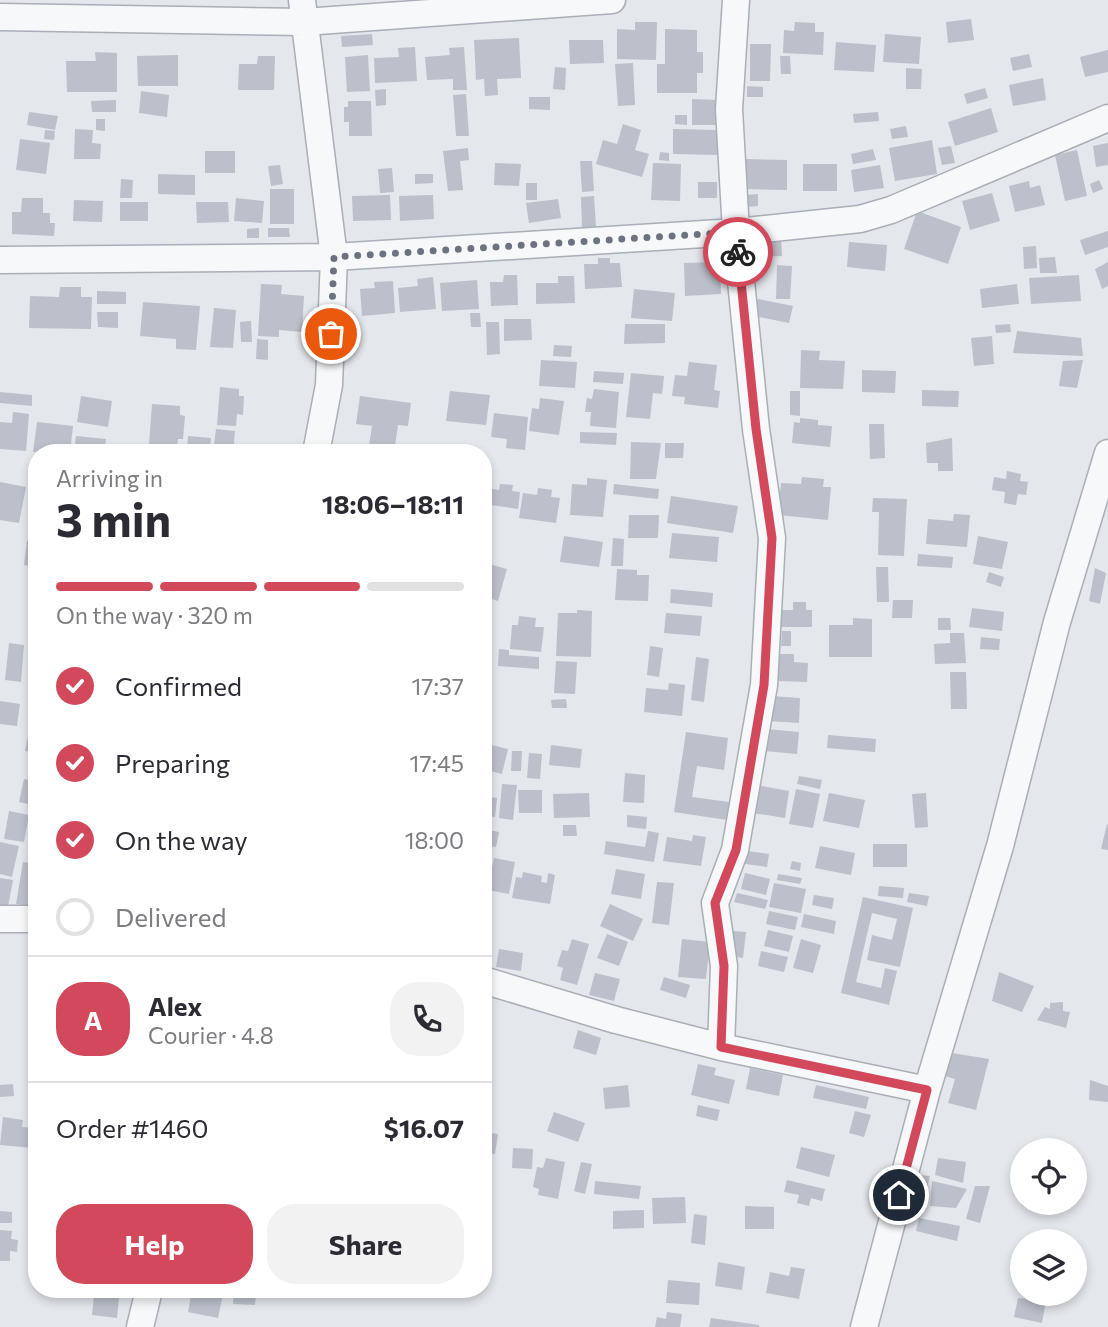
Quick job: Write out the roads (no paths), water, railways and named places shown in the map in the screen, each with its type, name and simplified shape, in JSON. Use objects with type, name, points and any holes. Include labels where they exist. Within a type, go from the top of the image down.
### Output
[{"type":"street","points":[[0,17],[303,11],[612,0]]},
{"type":"street","points":[[721,1047],[724,966],[715,903],[736,850],[764,685],[772,538],[756,429],[736,232],[729,109],[736,0]]},
{"type":"street","points":[[303,11],[334,257],[330,385],[318,444]]},
{"type":"street","points":[[0,260],[334,257],[736,232],[860,219],[891,210],[1108,118]]},
{"type":"street","points":[[864,1327],[927,1090],[1000,846],[1058,622],[1108,453]]},
{"type":"street","points":[[0,919],[28,919]]},
{"type":"street","points":[[492,983],[616,1020],[721,1047],[927,1090]]},
{"type":"street","points":[[139,1327],[147,1298]]}]
